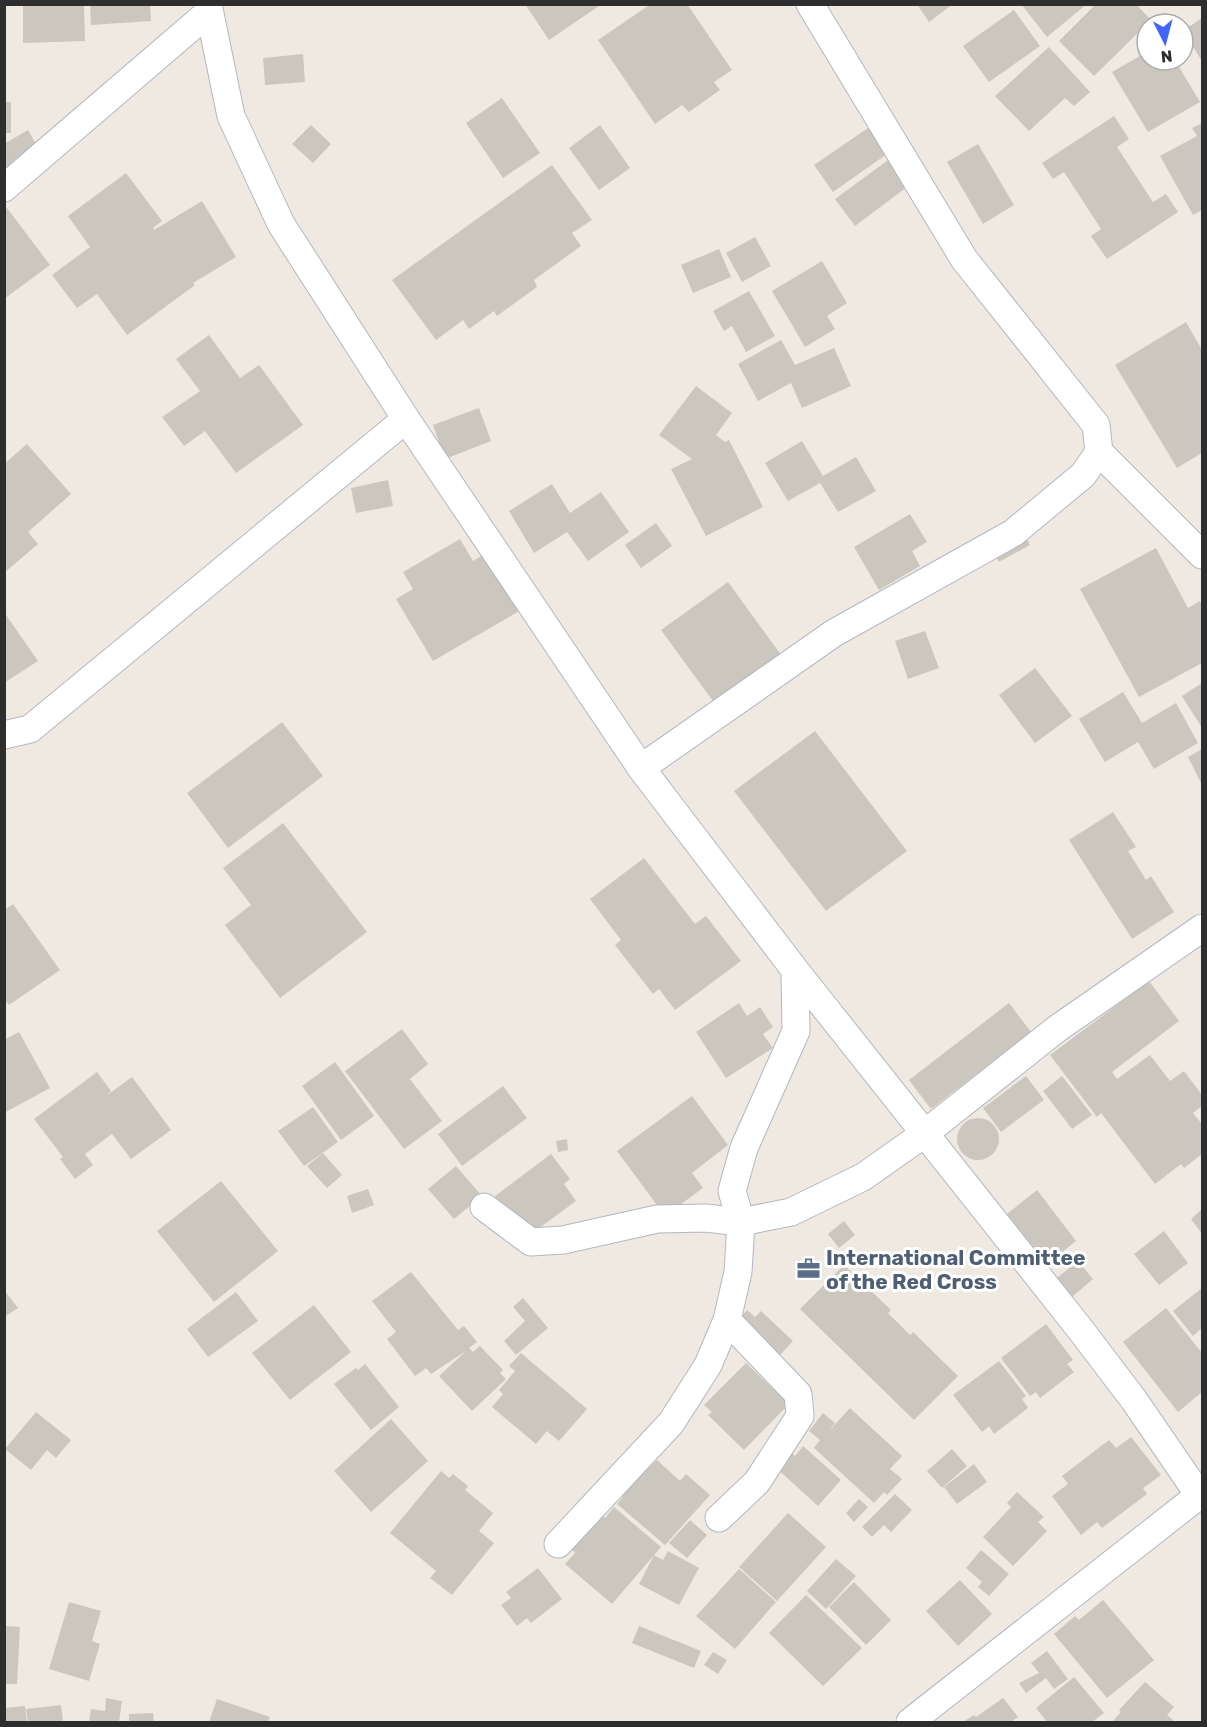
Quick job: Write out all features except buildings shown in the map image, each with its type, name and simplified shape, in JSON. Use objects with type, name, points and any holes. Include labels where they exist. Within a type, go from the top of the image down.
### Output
[{"type":"street","points":[[810,4],[964,259],[1096,425],[1099,452],[1203,555]]},
{"type":"street","points":[[4,188],[208,8],[231,116],[281,224],[406,419],[641,768],[924,1134],[1080,1329],[1134,1400],[1201,1495],[910,1722]]},
{"type":"street","points":[[4,735],[30,729],[406,419]]},
{"type":"street","points":[[641,768],[834,633],[1013,533],[1083,475],[1099,452]]},
{"type":"street","points":[[484,1207],[531,1242],[563,1240],[657,1219],[706,1218],[741,1222],[791,1212],[863,1177],[924,1134],[1058,1028],[1199,937]]},
{"type":"street","points":[[558,1544],[671,1423],[708,1365],[727,1320],[738,1272],[741,1222],[732,1191],[744,1148],[796,1031],[795,969]]},
{"type":"street","points":[[719,1518],[757,1482],[800,1416],[798,1394],[727,1320]]},
{"type":"place","name":"International Committee of the Red Cross","points":[[808,1269]]}]
